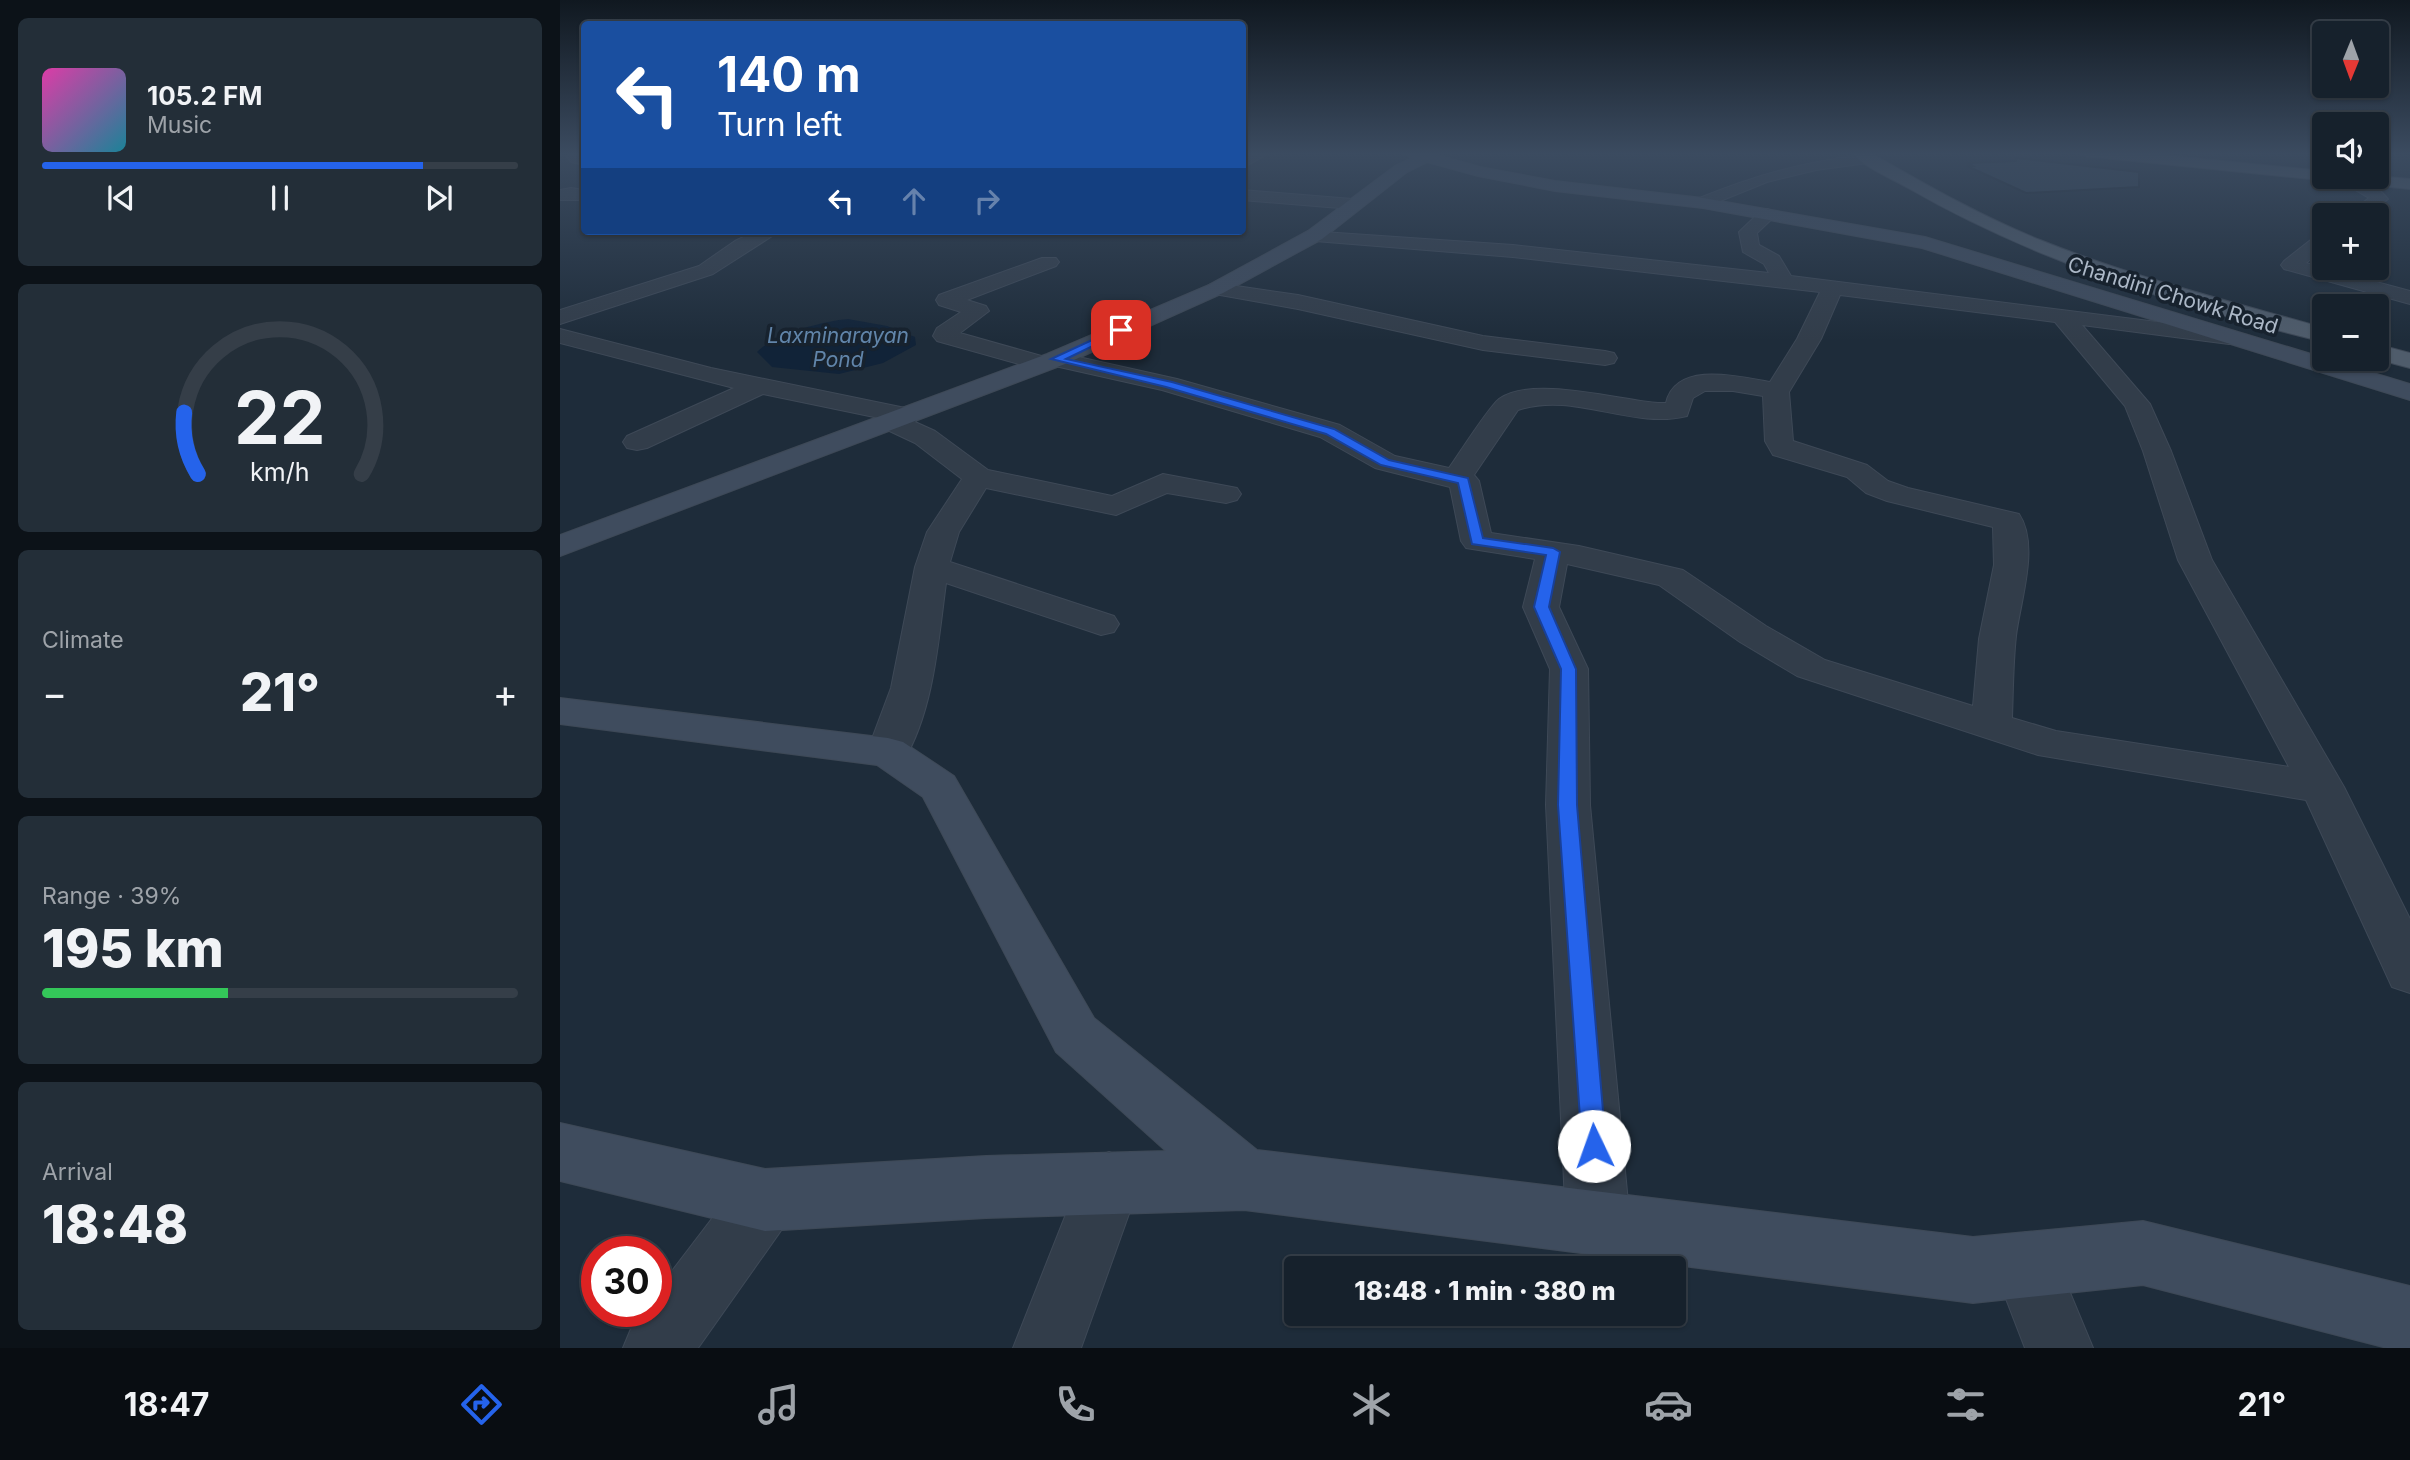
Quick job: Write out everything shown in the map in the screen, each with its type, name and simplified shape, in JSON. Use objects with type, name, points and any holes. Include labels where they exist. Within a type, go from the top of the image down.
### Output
[{"type":"main road","points":[[1970,215],[2088,264],[2312,331]]},
{"type":"main road","points":[[1990,215],[2099,261],[2312,323]]},
{"type":"main road","points":[[2389,345],[2410,351]]},
{"type":"main road","points":[[2389,355],[2410,361]]},
{"type":"street","points":[[560,546],[1050,361],[1216,289],[1315,235],[1339,215]]},
{"type":"street","points":[[1767,215],[1748,232],[1750,248],[1772,260],[1783,281]]},
{"type":"street","name":"Chandini Chowk Road","points":[[1773,215],[1925,243],[2410,392]]},
{"type":"street","points":[[560,317],[706,270],[742,245],[763,235]]},
{"type":"street","points":[[1315,235],[1527,252],[2229,337]]},
{"type":"street","points":[[2312,248],[2291,265],[2312,273]]},
{"type":"street","points":[[1049,262],[951,298],[948,302],[978,311],[945,333],[945,336],[1050,361],[1168,384],[1330,431],[1385,462],[1464,481],[1477,541],[1553,552],[1671,577],[1753,634],[1811,668],[2053,745],[2322,787]]},
{"type":"street","points":[[2341,280],[2410,298]]},
{"type":"street","points":[[1833,287],[1809,339],[1777,391],[1775,405],[1779,440],[1783,449],[1857,471],[1877,487],[1898,495],[2008,521],[2011,532],[2009,565],[1997,640],[1992,725]]},
{"type":"street","points":[[1216,289],[1312,304],[1483,343],[1605,358]]},
{"type":"street","points":[[2063,317],[2137,404],[2157,450],[2195,560],[2322,787],[2410,971]]},
{"type":"street","points":[[560,336],[710,375],[898,419],[978,477],[1116,506],[1163,483],[1226,494]]},
{"type":"street","points":[[1456,479],[1509,404],[1521,398],[1595,401],[1666,412],[1678,410],[1678,398],[1685,387],[1697,382],[1777,391]]},
{"type":"street","points":[[638,443],[761,385]]},
{"type":"street","points":[[888,752],[911,688],[932,567],[943,532],[978,477]]},
{"type":"street","points":[[1553,552],[1541,607],[1569,669],[1567,805],[1598,1223]]},
{"type":"street","points":[[932,567],[1101,624]]},
{"type":"street","points":[[560,712],[888,752],[939,787],[1075,1035],[1244,1179]]},
{"type":"street","points":[[560,1152],[765,1200],[986,1186],[1244,1179],[1973,1270],[2143,1253],[2410,1320]]},
{"type":"street","points":[[1047,1348],[1109,1182]]},
{"type":"street","points":[[657,1348],[765,1200]]},
{"type":"street","points":[[2026,1265],[2059,1348]]},
{"type":"water","name":"Laxminarayan Pond","points":[[848,319],[887,326],[915,337],[916,345],[883,363],[839,374],[772,367],[757,352],[787,334],[826,322]]},
{"type":"route","points":[[1121,330],[1056,359],[1168,384],[1330,431],[1385,462],[1464,481],[1477,541],[1553,552],[1541,607],[1569,669],[1567,805],[1594,1146]]}]
